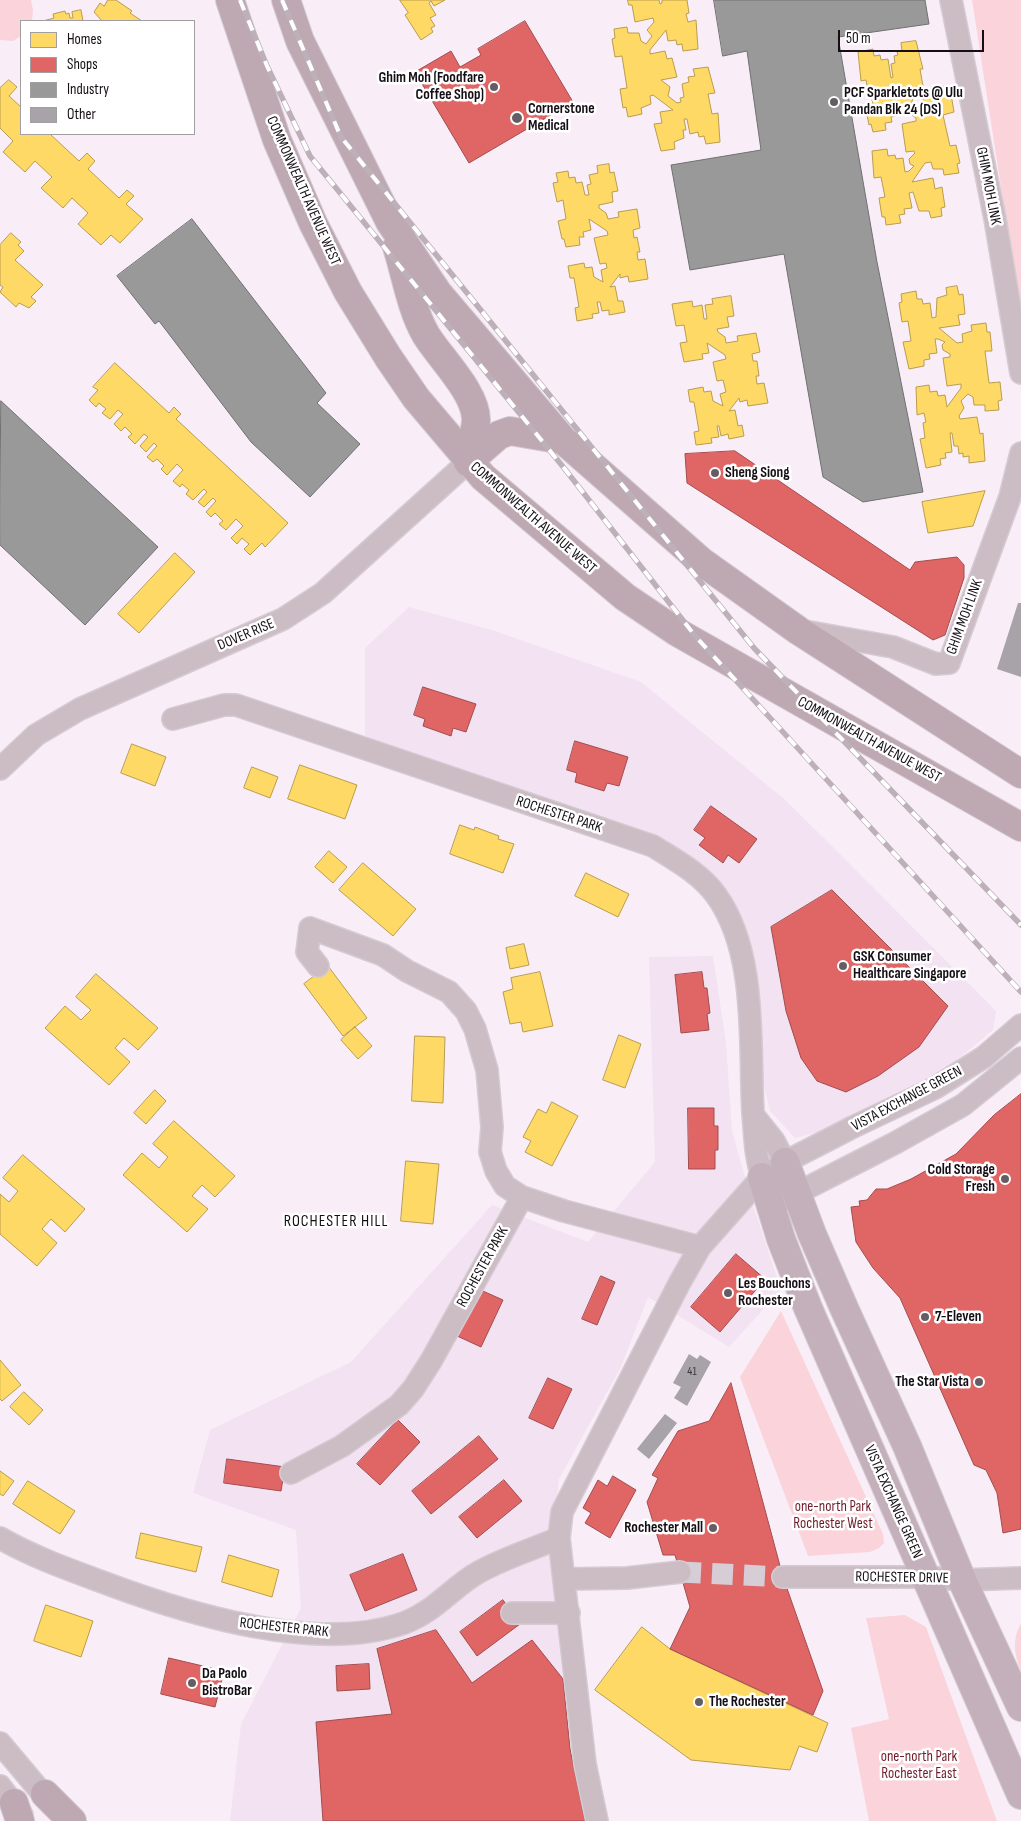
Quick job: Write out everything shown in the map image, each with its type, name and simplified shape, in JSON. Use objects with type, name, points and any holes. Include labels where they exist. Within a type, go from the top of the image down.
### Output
[{"type":"main road","name":"COMMONWEALTH AVENUE WEST","points":[[230,0],[277,140],[313,223],[348,292],[416,398],[468,462],[538,525],[632,602],[677,632],[1021,827]]},
{"type":"main road","points":[[286,0],[300,41],[390,222],[438,294],[563,440],[702,562],[799,631],[1021,774]]},
{"type":"main road","points":[[390,222],[418,318],[426,335],[466,392],[472,405],[476,421],[468,462]]},
{"type":"main road","points":[[468,462],[499,435],[510,431],[563,440]]},
{"type":"main road","points":[[45,1794],[72,1821]]},
{"type":"street","name":"GHIM MOH LINK","points":[[951,0],[995,219],[1021,374]]},
{"type":"street","name":"GHIM MOH LINK","points":[[799,631],[893,647],[936,664],[946,665],[952,657],[1010,497],[1021,453]]},
{"type":"street","name":"DOVER RISE","points":[[0,770],[36,735],[80,709],[283,619],[323,593],[468,462]]},
{"type":"street","name":"ROCHESTER PARK","points":[[173,719],[224,705],[236,705],[653,846],[691,870],[715,894],[727,915],[736,937],[747,979],[754,1149],[762,1177]]},
{"type":"street","points":[[318,966],[307,952],[310,928],[384,955],[407,971],[449,992],[466,1011],[475,1029],[487,1070],[492,1127],[490,1152],[496,1171],[505,1186],[522,1197],[564,1211],[700,1247]]},
{"type":"street","name":"VISTA EXCHANGE GREEN","points":[[1021,1025],[984,1057],[935,1088],[785,1162],[762,1177],[770,1207],[808,1308],[1021,1795]]},
{"type":"street","name":"VISTA EXCHANGE GREEN","points":[[770,1207],[963,1105],[1021,1058]]},
{"type":"street","points":[[754,1116],[774,1141],[785,1162],[815,1242],[910,1453],[962,1580],[1021,1707]]},
{"type":"street","points":[[597,1821],[585,1764],[566,1579],[559,1538],[562,1512],[700,1247],[762,1177]]},
{"type":"street","name":"ROCHESTER PARK","points":[[291,1472],[342,1446],[399,1405],[413,1389],[431,1361],[522,1197]]},
{"type":"street","name":"ROCHESTER PARK","points":[[0,1538],[72,1571],[167,1606],[247,1626],[347,1634],[404,1623],[436,1607],[478,1572],[559,1538]]},
{"type":"street","points":[[566,1579],[627,1578],[680,1572]]},
{"type":"street","name":"ROCHESTER DRIVE","points":[[783,1577],[927,1577],[962,1580],[1021,1578]]},
{"type":"street","points":[[512,1613],[569,1613]]},
{"type":"street","points":[[0,1744],[45,1794],[63,1821]]},
{"type":"shaded area","points":[[409,607],[492,630],[641,682],[783,798],[834,848],[996,1011],[993,1030],[922,1089],[854,1123],[795,1138],[770,1111],[761,1072],[744,940],[661,848],[365,736],[365,648]]},
{"type":"shaded area","points":[[713,956],[726,1043],[732,1131],[752,1202],[781,1290],[729,1347],[648,1297],[621,1367],[559,1479],[550,1562],[570,1749],[585,1821],[230,1821],[241,1724],[301,1608],[296,1530],[193,1493],[210,1430],[351,1362],[492,1205],[588,1242],[655,1162],[649,957]]},
{"type":"green space","points":[[0,0],[31,0],[32,20],[20,20],[20,37],[13,41],[0,40]]},
{"type":"green space","points":[[972,0],[1021,0],[1021,316]]},
{"type":"green space","name":"one-north Park Rochester West","points":[[781,1311],[883,1534],[884,1543],[879,1548],[870,1552],[808,1556],[740,1377]]},
{"type":"green space","name":"one-north Park Rochester East","points":[[905,1615],[926,1627],[997,1821],[869,1821],[851,1728],[889,1719],[866,1618]]},
{"type":"green space","points":[[1021,1623],[1021,1671],[1017,1659],[1015,1641]]},
{"type":"building: Homes","points":[[108,0],[116,0],[132,11],[130,13],[140,20],[101,20],[94,12],[100,3],[104,6]]},
{"type":"building: Homes","points":[[400,0],[445,0],[434,6],[431,1],[429,3],[436,15],[430,18],[435,26],[431,28],[433,32],[421,40],[405,15],[408,13]]},
{"type":"building: Homes","points":[[628,0],[659,0],[660,4],[662,0],[687,0],[689,13],[686,14],[688,22],[696,20],[698,49],[683,51],[682,44],[677,45],[676,40],[668,41],[666,30],[650,50],[650,54],[665,51],[667,59],[672,58],[677,77],[661,80],[670,87],[668,96],[677,103],[681,102],[680,98],[684,97],[682,84],[689,82],[688,77],[695,76],[693,69],[708,67],[715,93],[708,94],[712,114],[718,113],[720,142],[706,144],[704,136],[699,137],[698,132],[690,134],[687,119],[684,119],[686,130],[683,130],[684,138],[674,142],[675,149],[661,151],[654,124],[662,123],[660,112],[673,110],[653,95],[650,96],[651,104],[641,108],[642,114],[628,117],[626,107],[623,108],[620,89],[627,88],[622,56],[615,57],[612,39],[615,38],[614,29],[627,27],[628,33],[639,33],[641,41],[646,44],[652,36],[647,30],[654,22],[653,18],[635,22],[632,5],[629,5]]},
{"type":"building: Homes","points":[[81,10],[83,20],[47,20],[54,18],[53,14],[65,11],[66,14],[69,13],[70,18],[73,18],[72,12]]},
{"type":"building: Homes","points":[[916,41],[923,69],[920,69],[923,86],[905,89],[905,92],[913,98],[911,105],[920,110],[924,106],[923,98],[933,94],[932,88],[945,86],[947,95],[951,94],[954,112],[943,115],[950,146],[956,145],[960,163],[957,164],[959,173],[944,175],[943,169],[933,169],[931,162],[925,163],[912,182],[933,178],[935,189],[942,187],[945,207],[941,208],[942,216],[931,218],[929,211],[919,211],[913,192],[909,193],[912,208],[904,209],[905,214],[899,215],[901,223],[886,225],[885,217],[882,217],[879,198],[885,197],[881,177],[874,178],[872,151],[887,149],[888,156],[895,155],[896,159],[903,158],[905,172],[909,171],[914,166],[910,164],[909,159],[915,153],[914,151],[906,152],[902,124],[916,121],[916,118],[896,104],[898,115],[891,117],[892,122],[885,123],[886,130],[873,132],[871,124],[869,125],[865,105],[873,104],[871,95],[869,96],[866,80],[861,81],[858,52],[873,49],[874,56],[880,55],[881,60],[888,59],[891,78],[893,77],[891,64],[895,63],[894,56],[898,55],[897,52],[902,51],[901,43]]},
{"type":"building: Homes","points":[[9,80],[17,87],[9,96],[20,106],[20,135],[51,135],[79,161],[87,153],[95,161],[88,169],[119,198],[127,190],[134,196],[126,204],[143,219],[120,243],[111,235],[101,245],[78,224],[88,213],[72,198],[63,208],[41,188],[52,177],[35,161],[25,172],[3,152],[13,141],[0,128],[0,88]]},
{"type":"building: Homes","points":[[609,164],[610,173],[614,172],[618,191],[612,192],[613,202],[599,205],[599,208],[606,213],[608,219],[619,217],[618,212],[637,209],[640,228],[633,230],[634,238],[637,237],[640,252],[637,252],[638,260],[645,259],[648,279],[629,282],[628,276],[620,278],[620,274],[610,287],[615,286],[618,301],[623,301],[625,312],[609,315],[609,310],[602,311],[600,302],[597,302],[599,313],[592,314],[593,318],[577,321],[575,308],[579,307],[574,278],[570,278],[568,266],[584,263],[585,268],[592,267],[594,277],[603,282],[601,270],[607,268],[606,263],[600,264],[594,238],[608,235],[607,231],[589,219],[591,230],[583,232],[584,237],[579,237],[580,245],[566,247],[558,221],[566,219],[563,200],[557,202],[553,183],[558,182],[556,173],[568,171],[569,178],[575,177],[576,183],[582,182],[585,195],[589,195],[587,185],[591,184],[589,175],[598,173],[597,166]]},
{"type":"building: Homes","points":[[11,233],[21,242],[18,245],[24,251],[15,260],[43,285],[31,297],[36,301],[29,308],[19,303],[16,307],[0,292],[3,287],[0,285],[0,245]]},
{"type":"building: Homes","points":[[957,286],[959,295],[963,294],[965,314],[958,315],[960,325],[939,328],[957,343],[963,342],[962,334],[972,331],[971,325],[986,323],[987,332],[990,332],[992,351],[985,351],[989,383],[1000,382],[1002,400],[998,401],[999,410],[985,411],[985,405],[974,405],[973,397],[968,394],[961,401],[964,408],[959,416],[960,419],[977,417],[980,434],[983,433],[985,461],[969,463],[969,456],[963,457],[963,453],[959,454],[958,446],[954,446],[952,433],[950,433],[952,452],[945,453],[946,458],[940,459],[941,465],[926,468],[920,439],[925,438],[923,423],[926,422],[924,413],[917,415],[916,387],[929,385],[930,392],[937,391],[938,396],[945,395],[947,407],[961,388],[961,384],[947,386],[943,358],[950,357],[950,354],[943,350],[942,345],[945,342],[938,339],[935,339],[937,353],[929,354],[930,359],[924,360],[924,366],[909,369],[903,342],[911,341],[908,321],[902,322],[899,303],[902,302],[901,294],[916,291],[917,299],[922,299],[923,304],[930,303],[932,318],[936,317],[937,298],[947,295],[946,288]]},
{"type":"building: Homes","points":[[731,296],[734,316],[727,317],[729,327],[717,329],[718,332],[725,337],[726,343],[738,341],[737,336],[756,333],[760,352],[752,354],[753,361],[757,361],[759,376],[756,376],[757,384],[764,383],[768,403],[748,406],[747,400],[740,402],[739,398],[729,411],[735,410],[738,426],[742,425],[744,436],[729,439],[728,434],[721,436],[719,426],[717,426],[719,437],[711,438],[712,443],[696,445],[694,432],[699,431],[694,402],[690,402],[688,390],[703,387],[704,392],[711,391],[713,401],[723,406],[720,394],[726,392],[723,380],[717,381],[713,362],[726,359],[725,355],[707,343],[709,353],[702,354],[703,359],[684,362],[680,343],[687,342],[684,325],[676,326],[672,304],[692,301],[693,307],[702,305],[704,319],[707,319],[705,305],[713,304],[712,299]]},
{"type":"building: Homes","points":[[115,363],[169,413],[174,407],[181,414],[176,419],[288,523],[265,547],[262,543],[250,555],[244,549],[249,544],[242,538],[237,544],[231,538],[243,526],[236,519],[226,530],[219,524],[223,521],[215,513],[211,517],[206,512],[216,501],[213,498],[204,507],[198,502],[207,492],[204,489],[193,500],[186,494],[189,490],[182,484],[180,487],[173,481],[183,470],[177,464],[167,475],[161,469],[164,466],[157,459],[153,462],[147,457],[157,446],[154,443],[146,452],[140,446],[148,437],[144,434],[135,444],[128,437],[132,434],[125,427],[121,431],[114,424],[123,414],[118,410],[110,419],[102,413],[106,409],[99,403],[96,407],[89,400],[98,390],[93,387]]},
{"type":"building: Homes","points":[[985,491],[973,526],[928,533],[922,502]]},
{"type":"building: Homes","points":[[175,553],[195,572],[139,633],[118,614]]},
{"type":"building: Homes","points":[[132,744],[166,757],[155,786],[121,773]]},
{"type":"building: Homes","points":[[300,765],[357,785],[345,819],[288,799]]},
{"type":"building: Homes","points":[[252,767],[278,777],[270,798],[244,788]]},
{"type":"building: Homes","points":[[460,825],[474,830],[475,827],[499,836],[498,839],[514,844],[503,873],[450,854]]},
{"type":"building: Homes","points":[[329,851],[347,867],[333,883],[315,867]]},
{"type":"building: Homes","points":[[363,863],[416,909],[393,936],[339,890]]},
{"type":"building: Homes","points":[[586,873],[629,894],[618,917],[575,896]]},
{"type":"building: Homes","points":[[524,944],[529,965],[510,969],[506,948]]},
{"type":"building: Homes","points":[[328,966],[367,1018],[343,1036],[304,984]]},
{"type":"building: Homes","points":[[540,972],[553,1026],[523,1032],[521,1022],[510,1024],[503,992],[513,989],[511,978]]},
{"type":"building: Homes","points":[[96,974],[158,1028],[138,1050],[124,1038],[115,1048],[130,1062],[109,1085],[45,1028],[65,1006],[81,1020],[91,1010],[76,997]]},
{"type":"building: Homes","points":[[355,1027],[372,1046],[358,1059],[341,1040]]},
{"type":"building: Homes","points":[[619,1035],[641,1044],[625,1088],[603,1080]]},
{"type":"building: Homes","points":[[415,1036],[445,1037],[443,1103],[412,1101]]},
{"type":"building: Homes","points":[[155,1090],[166,1101],[146,1124],[134,1113]]},
{"type":"building: Homes","points":[[552,1102],[578,1116],[552,1166],[525,1152],[531,1141],[523,1137],[538,1109],[546,1113]]},
{"type":"building: Homes","points":[[174,1121],[235,1176],[215,1197],[202,1185],[192,1196],[208,1209],[187,1232],[123,1175],[142,1153],[159,1168],[168,1157],[153,1144]]},
{"type":"building: Homes","points":[[23,1155],[85,1209],[65,1232],[51,1219],[42,1229],[57,1243],[37,1266],[0,1234],[0,1194],[9,1202],[18,1191],[3,1178]]},
{"type":"building: Homes","points":[[406,1161],[439,1164],[433,1224],[401,1221]]},
{"type":"building: Homes","points":[[0,1360],[21,1385],[2,1401],[0,1399]]},
{"type":"building: Homes","points":[[24,1392],[43,1410],[29,1425],[10,1407]]},
{"type":"building: Homes","points":[[0,1471],[14,1481],[3,1496],[0,1494]]},
{"type":"building: Homes","points":[[28,1481],[75,1511],[60,1534],[13,1504]]},
{"type":"building: Homes","points":[[141,1533],[202,1547],[196,1572],[136,1558]]},
{"type":"building: Homes","points":[[229,1555],[279,1570],[272,1597],[222,1582]]},
{"type":"building: Homes","points":[[46,1605],[93,1621],[81,1657],[34,1641]]},
{"type":"building: Homes","name":"The Rochester","points":[[642,1627],[670,1649],[828,1723],[817,1752],[799,1746],[790,1770],[691,1760],[595,1690]]},
{"type":"building: Shops","name":"Ghim Moh (Foodfare Coffee Shop)","points":[[525,21],[573,102],[469,163],[415,72],[451,51],[460,67],[481,55],[478,49]]},
{"type":"building: Shops","points":[[735,451],[910,570],[915,562],[957,557],[964,565],[964,578],[945,635],[933,640],[687,483],[685,454]]},
{"type":"building: Shops","points":[[423,687],[476,704],[466,732],[453,728],[451,736],[423,726],[425,719],[414,715]]},
{"type":"building: Shops","points":[[575,741],[628,757],[619,786],[607,783],[604,791],[575,782],[577,773],[567,770]]},
{"type":"building: Shops","points":[[711,806],[757,839],[739,863],[728,855],[723,863],[699,845],[705,838],[694,830]]},
{"type":"building: Shops","name":"GSK Consumer Healthcare Singapore","points":[[832,890],[948,1006],[919,1047],[878,1076],[846,1092],[817,1081],[801,1058],[786,1011],[771,927]]},
{"type":"building: Shops","points":[[702,972],[704,988],[707,988],[710,1013],[707,1014],[709,1030],[681,1033],[675,975]]},
{"type":"building: Shops","name":"The Star Vista","points":[[1021,1094],[1021,1529],[1003,1533],[997,1493],[986,1470],[974,1465],[900,1298],[873,1268],[856,1242],[851,1207],[860,1206],[859,1201],[867,1200],[876,1189],[887,1189],[911,1179],[956,1154],[994,1115]]},
{"type":"building: Shops","points":[[688,1108],[714,1108],[714,1126],[718,1126],[718,1150],[715,1150],[715,1169],[689,1169]]},
{"type":"building: Shops","name":"Les Bouchons Rochester","points":[[736,1254],[765,1279],[720,1332],[691,1307]]},
{"type":"building: Shops","points":[[601,1276],[615,1282],[597,1325],[582,1319]]},
{"type":"building: Shops","points":[[476,1288],[503,1300],[481,1347],[455,1335]]},
{"type":"building: Shops","points":[[548,1378],[572,1389],[553,1429],[529,1418]]},
{"type":"building: Shops","name":"Rochester Mall","points":[[731,1383],[783,1577],[823,1691],[813,1715],[670,1649],[690,1607],[675,1555],[663,1555],[647,1502],[658,1478],[652,1475],[678,1431],[709,1421]]},
{"type":"building: Shops","points":[[398,1420],[420,1442],[380,1485],[357,1464]]},
{"type":"building: Shops","points":[[479,1436],[498,1459],[431,1514],[412,1491]]},
{"type":"building: Shops","points":[[227,1459],[285,1467],[281,1491],[224,1483]]},
{"type":"building: Shops","points":[[613,1476],[636,1490],[610,1538],[585,1523],[591,1513],[583,1508],[598,1480],[607,1486]]},
{"type":"building: Shops","points":[[504,1480],[522,1501],[477,1538],[459,1517]]},
{"type":"building: Shops","points":[[403,1554],[417,1590],[365,1611],[350,1575]]},
{"type":"building: Shops","points":[[503,1600],[520,1624],[477,1656],[460,1632]]},
{"type":"building: Shops","points":[[436,1630],[472,1683],[532,1640],[563,1679],[570,1749],[585,1821],[323,1821],[316,1722],[392,1714],[377,1649]]},
{"type":"building: Shops","name":"Da Paolo BistroBar","points":[[169,1658],[224,1671],[215,1707],[161,1694]]},
{"type":"building: Shops","points":[[369,1664],[370,1689],[337,1691],[336,1666]]},
{"type":"building: Industry","points":[[714,0],[925,0],[929,24],[838,37],[877,262],[923,492],[863,502],[823,477],[784,254],[690,270],[671,165],[761,150],[747,51],[723,56]]},
{"type":"building: Industry","points":[[192,219],[326,393],[317,403],[360,444],[310,497],[251,442],[159,321],[155,324],[117,276]]},
{"type":"building: Industry","points":[[1,401],[158,547],[85,625],[0,545]]},
{"type":"building: Other","points":[[1018,603],[1021,603],[1021,677],[997,669]]},
{"type":"building: Other","points":[[689,1354],[697,1359],[700,1355],[711,1362],[687,1406],[674,1398],[681,1387],[673,1383]]},
{"type":"building: Other","points":[[665,1414],[677,1423],[649,1459],[637,1449]]},
{"type":"tunnel","points":[[680,1572],[783,1577]]},
{"type":"railway","points":[[240,0],[267,66],[310,156],[564,468],[696,637],[1021,992]]},
{"type":"railway","points":[[282,0],[341,137],[754,648],[1021,925]]},
{"type":"place","name":"Ghim Moh (Foodfare Coffee Shop)","points":[[494,87]]},
{"type":"place","name":"PCF Sparkletots @ Ulu Pandan Blk 24 (DS)","points":[[834,102]]},
{"type":"place","name":"Cornerstone Medical","points":[[517,118]]},
{"type":"place","name":"Sheng Siong","points":[[715,473]]},
{"type":"place","name":"GSK Consumer Healthcare Singapore","points":[[843,966]]},
{"type":"place","name":"Cold Storage Fresh","points":[[1005,1179]]},
{"type":"place","name":"Les Bouchons Rochester","points":[[728,1293]]},
{"type":"place","name":"7-Eleven","points":[[925,1317]]},
{"type":"place","name":"The Star Vista","points":[[979,1382]]},
{"type":"place","name":"Rochester Mall","points":[[713,1528]]},
{"type":"place","name":"Da Paolo BistroBar","points":[[192,1683]]},
{"type":"place","name":"The Rochester","points":[[699,1702]]},
{"type":"district","name":"ROCHESTER HILL","points":[[336,1222]]}]
